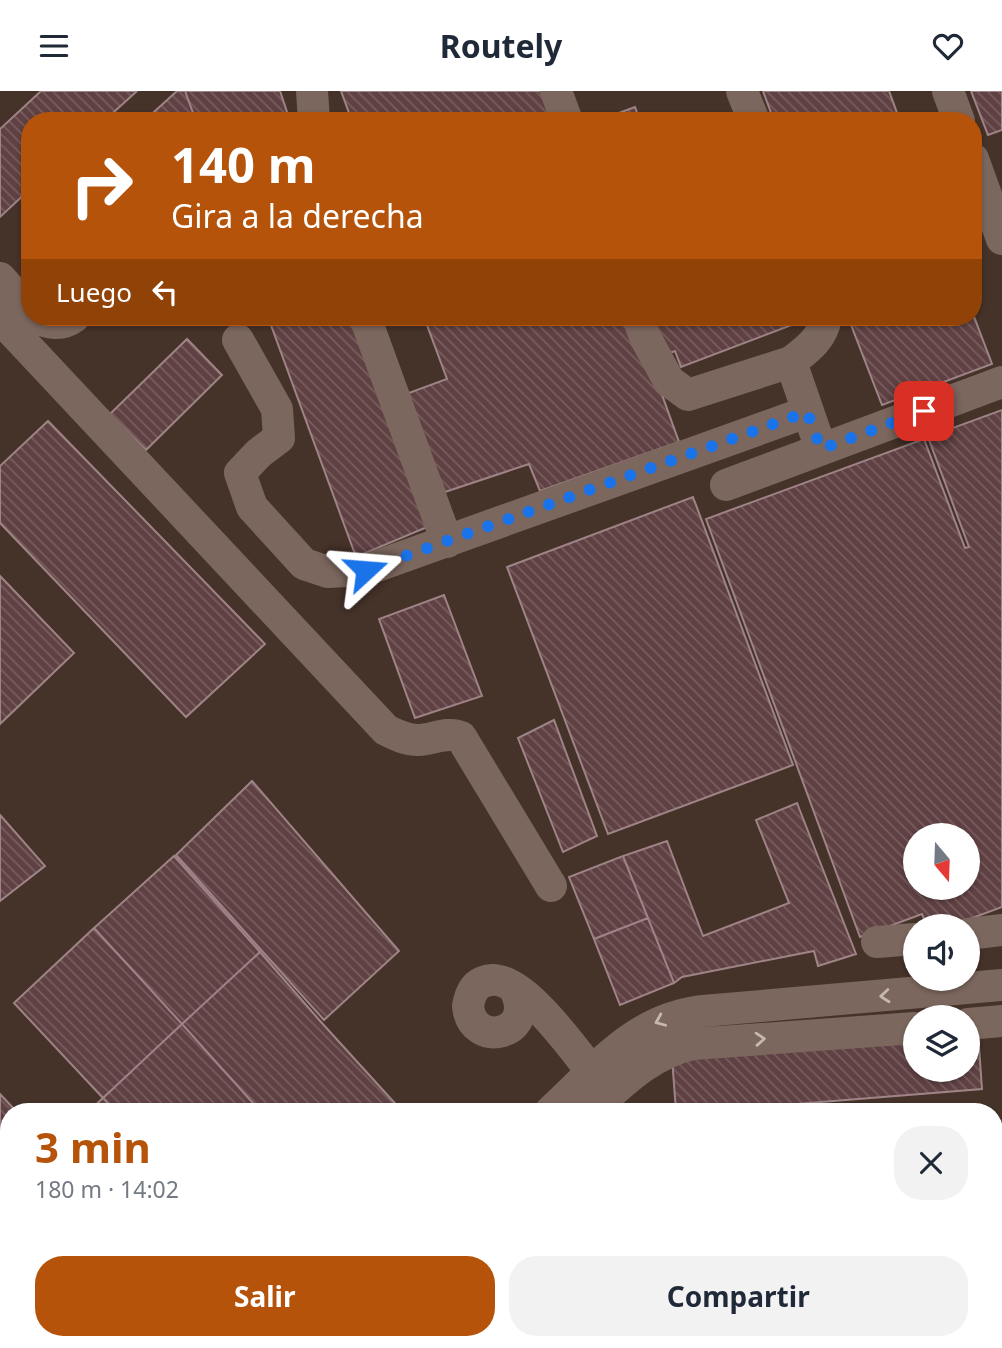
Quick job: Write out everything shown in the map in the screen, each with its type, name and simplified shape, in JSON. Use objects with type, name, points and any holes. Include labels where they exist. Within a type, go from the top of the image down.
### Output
[{"type":"street","points":[[312,91],[313,112]]},
{"type":"street","points":[[556,91],[564,112]]},
{"type":"street","points":[[743,91],[751,112]]},
{"type":"street","points":[[948,91],[956,112]]},
{"type":"street","points":[[982,184],[1002,239]]},
{"type":"street","points":[[0,278],[21,301]]},
{"type":"street","points":[[0,318],[386,730],[419,740],[454,734],[461,737],[551,886]]},
{"type":"street","points":[[368,326],[447,543]]},
{"type":"street","points":[[641,326],[668,381],[688,395],[791,362],[810,347],[825,326]]},
{"type":"street","points":[[237,339],[277,409],[279,438],[259,453],[240,473],[251,507],[304,564],[328,572],[366,570],[447,543],[807,412]]},
{"type":"street","points":[[791,362],[821,449]]},
{"type":"street","points":[[726,485],[1002,382]]},
{"type":"street","points":[[980,933],[1002,930]]},
{"type":"street","points":[[877,942],[903,940]]},
{"type":"street","points":[[598,1093],[633,1036],[651,1025],[686,1013],[1002,985]]},
{"type":"street","points":[[514,988],[534,1001],[598,1093]]},
{"type":"street","points":[[980,1023],[1002,1021]]},
{"type":"street","points":[[572,1103],[598,1093],[675,1048],[693,1044],[903,1029]]},
{"type":"building","points":[[41,91],[137,91],[114,112],[21,112],[21,197],[0,217],[0,129]]},
{"type":"building","points":[[177,91],[185,91],[193,112],[154,112]]},
{"type":"building","points":[[185,91],[280,91],[287,112],[193,112]]},
{"type":"building","points":[[341,91],[554,91],[561,112],[349,112]]},
{"type":"building","points":[[763,91],[889,91],[897,112],[771,112]]},
{"type":"building","points":[[971,91],[1002,91],[1002,130],[988,135],[982,112],[979,112]]},
{"type":"building","points":[[635,107],[637,112],[621,112]]},
{"type":"building","points":[[271,326],[362,326],[432,525],[356,557]]},
{"type":"building","points":[[427,326],[637,326],[679,442],[540,491],[529,464],[445,492],[406,394],[447,379]]},
{"type":"building","points":[[647,326],[789,326],[681,367],[675,351],[659,357]]},
{"type":"building","points":[[851,326],[978,326],[992,364],[882,405]]},
{"type":"building","points":[[187,339],[222,375],[146,450],[110,414]]},
{"type":"building","points":[[1002,410],[1002,907],[980,915],[903,914],[903,921],[860,937],[706,519],[924,439],[965,548],[969,547],[928,437]]},
{"type":"building","points":[[48,421],[265,644],[186,717],[0,523],[0,466]]},
{"type":"building","points":[[693,497],[793,765],[608,834],[507,567]]},
{"type":"building","points":[[0,576],[74,653],[0,724]]},
{"type":"building","points":[[444,595],[482,696],[415,718],[379,619]]},
{"type":"building","points":[[554,720],[597,836],[563,852],[518,738]]},
{"type":"building","points":[[252,781],[399,951],[324,1020],[176,855]]},
{"type":"building","points":[[797,803],[856,954],[818,966],[814,951],[682,977],[674,983],[623,856],[667,841],[703,936],[789,903],[756,820]]},
{"type":"building","points":[[0,815],[45,866],[0,901]]},
{"type":"building","points":[[174,856],[260,952],[182,1024],[94,928]]},
{"type":"building","points":[[623,856],[648,918],[594,939],[569,877]]},
{"type":"building","points":[[648,918],[674,983],[620,1005],[594,939]]},
{"type":"building","points":[[94,928],[182,1024],[103,1098],[14,1003]]},
{"type":"building","points":[[260,952],[395,1103],[253,1103],[182,1024]]},
{"type":"building","points":[[182,1024],[253,1103],[108,1103],[103,1098]]},
{"type":"building","points":[[903,1039],[903,1082],[980,1082],[980,1061],[982,1089],[808,1103],[675,1103],[672,1058]]},
{"type":"building","points":[[0,1094],[8,1103],[0,1103]]},
{"type":"route","points":[[366,570],[807,412],[821,449],[924,411]]}]
